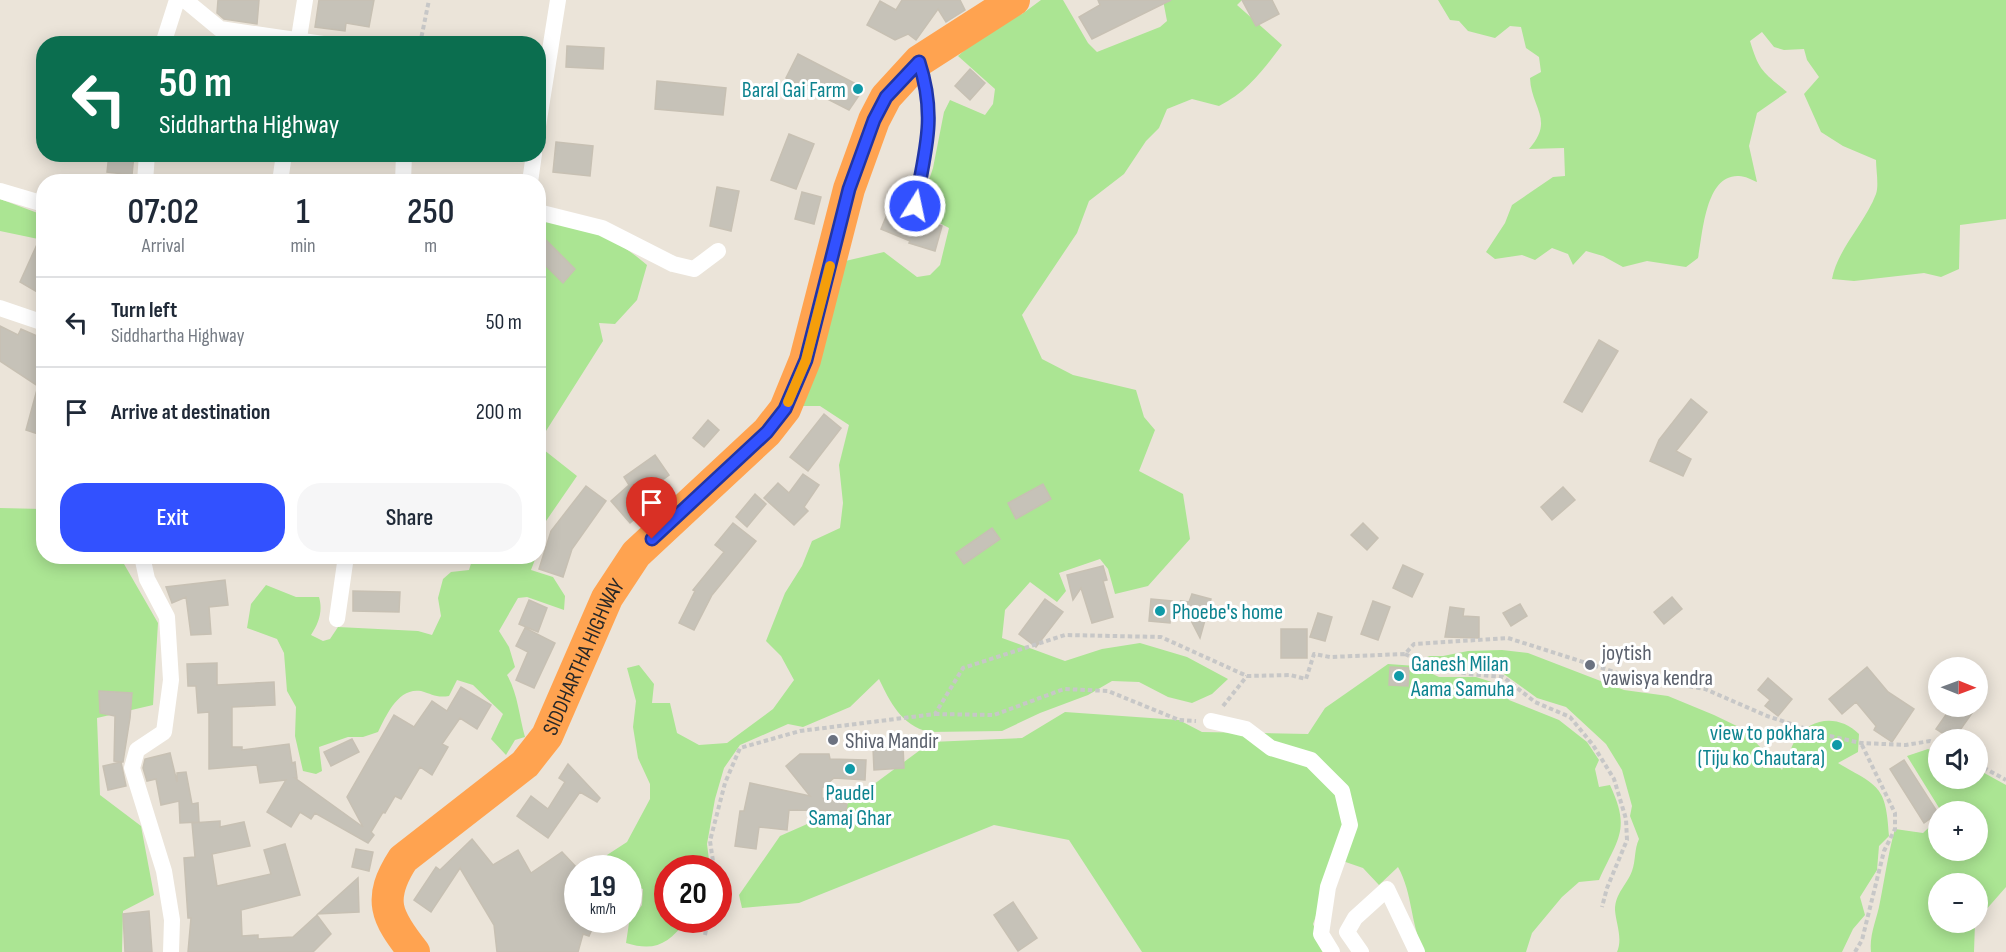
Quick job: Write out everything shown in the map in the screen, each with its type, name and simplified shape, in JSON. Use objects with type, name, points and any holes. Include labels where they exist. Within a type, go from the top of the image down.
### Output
[{"type":"highway","name":"SIDDHARTHA HIGHWAY","points":[[414,952],[388,916],[387,895],[392,877],[404,859],[525,764],[547,736],[607,598],[636,555],[767,432],[785,409],[806,360],[849,189],[874,120],[886,97],[919,62],[1014,0]]},
{"type":"street","points":[[166,36],[177,0]]},
{"type":"street","points":[[185,0],[220,29],[262,36]]},
{"type":"street","points":[[299,36],[305,0]]},
{"type":"street","points":[[546,58],[558,0]]},
{"type":"street","points":[[0,191],[36,202]]},
{"type":"street","points":[[546,214],[602,228],[673,264],[694,269],[718,251]]},
{"type":"street","points":[[0,308],[36,320]]},
{"type":"street","points":[[144,564],[147,579],[168,617],[171,680],[164,732],[137,750],[132,768],[164,871],[172,920],[171,952]]},
{"type":"street","points":[[337,619],[345,564]]},
{"type":"street","points":[[1211,721],[1246,729],[1271,748],[1311,760],[1342,791],[1344,810],[1350,825],[1328,887],[1321,934],[1332,952]]},
{"type":"street","points":[[1360,952],[1347,932],[1355,918],[1387,889],[1417,952]]},
{"type":"lane","points":[[915,206],[930,122],[926,85],[919,62]]},
{"type":"path","points":[[422,36],[429,0]]},
{"type":"path","points":[[935,714],[963,668],[1065,635],[1161,638],[1247,676],[1290,675],[1306,679],[1314,654],[1330,657],[1405,654],[1431,666],[1469,674],[1503,676],[1535,702],[1570,717],[1593,745],[1614,779],[1626,819],[1627,840],[1602,907]]},
{"type":"path","points":[[1405,654],[1414,644],[1508,638],[1624,675],[1705,690],[1777,719],[1862,743],[1906,745],[1928,741]]},
{"type":"path","points":[[712,855],[710,841],[725,783],[740,748],[800,731],[935,714],[994,716],[1064,688],[1108,691],[1179,720],[1211,721],[1247,676]]},
{"type":"path","points":[[1855,952],[1862,940],[1884,851],[1895,829],[1895,813],[1862,743]]},
{"type":"path","points":[[1988,770],[2006,780]]},
{"type":"green space","points":[[1041,0],[1063,0],[1088,43],[1097,52],[1160,27],[1167,21],[1163,0],[1242,0],[1237,5],[1282,45],[1247,87],[1219,106],[1192,99],[1167,109],[1159,128],[1146,141],[1124,174],[1089,201],[1077,233],[1022,315],[1042,359],[1073,375],[1136,390],[1144,417],[1155,430],[1139,471],[1183,494],[1190,539],[1148,586],[1115,594],[1108,569],[1100,559],[1059,573],[1066,591],[1057,602],[1030,582],[1005,610],[1002,638],[1065,661],[1102,649],[1140,643],[1187,657],[1228,679],[1212,694],[1192,703],[1168,697],[1139,682],[1112,681],[1088,695],[1040,713],[1002,731],[929,732],[911,724],[898,712],[879,679],[850,707],[803,727],[788,724],[740,745],[724,768],[715,799],[707,844],[708,855],[654,855],[654,933],[676,933],[653,946],[636,946],[626,943],[628,933],[642,933],[642,855],[607,855],[627,842],[650,799],[650,784],[638,758],[633,727],[636,701],[627,668],[639,665],[654,684],[652,703],[670,703],[677,733],[699,745],[727,743],[773,709],[794,680],[781,656],[766,641],[785,593],[802,566],[812,541],[840,528],[843,503],[839,465],[849,425],[820,406],[795,406],[841,262],[884,252],[917,277],[930,275],[940,265],[949,228],[924,215],[922,201],[933,168],[944,112],[950,100],[985,115],[993,104],[995,89],[958,56],[1000,19],[1022,14]]},
{"type":"green space","points":[[1438,0],[2006,0],[2006,219],[1960,225],[1959,269],[1941,277],[1924,273],[1854,281],[1832,279],[1839,258],[1876,194],[1876,160],[1843,146],[1821,132],[1804,94],[1819,77],[1807,60],[1804,49],[1784,50],[1774,47],[1762,32],[1750,41],[1756,59],[1767,75],[1787,92],[1757,113],[1749,146],[1757,182],[1741,176],[1728,178],[1712,195],[1704,221],[1698,258],[1686,267],[1647,261],[1623,267],[1603,256],[1586,251],[1573,265],[1568,254],[1552,248],[1535,260],[1522,255],[1495,259],[1486,252],[1505,223],[1512,205],[1553,177],[1565,176],[1564,148],[1529,149],[1537,139],[1541,122],[1530,78],[1541,72],[1539,57],[1526,48],[1521,27],[1510,26],[1495,38],[1468,31],[1459,21],[1450,20]]},
{"type":"green space","points":[[0,199],[36,212],[36,239],[0,231]]},
{"type":"green space","points":[[546,221],[608,238],[647,265],[637,300],[615,324],[599,323],[603,341],[546,431]]},
{"type":"green space","points":[[546,452],[577,476],[546,521]]},
{"type":"green space","points":[[0,508],[36,509],[36,564],[124,564],[158,623],[153,705],[97,718],[100,795],[141,826],[154,895],[123,911],[122,952],[0,952]]},
{"type":"green space","points":[[471,564],[533,564],[531,570],[553,577],[565,596],[564,610],[527,597],[518,598],[499,631],[509,647],[515,667],[507,675],[516,697],[525,737],[515,740],[506,755],[491,739],[503,714],[473,685],[457,680],[449,696],[437,696],[421,691],[406,693],[394,704],[378,732],[363,737],[348,737],[319,747],[322,771],[316,774],[303,771],[295,736],[296,707],[287,691],[284,653],[277,639],[247,628],[251,604],[266,585],[296,597],[319,597],[321,607],[319,617],[311,635],[323,641],[330,639],[338,627],[418,631],[432,635],[441,616],[438,598],[443,579],[451,572],[469,570]]},
{"type":"green space","points":[[1502,650],[1528,653],[1624,690],[1668,696],[1714,715],[1743,729],[1782,770],[1795,740],[1809,726],[1835,721],[1859,734],[1858,752],[1838,763],[1863,777],[1878,789],[1886,806],[1889,836],[1879,846],[1877,870],[1860,897],[1865,915],[1853,929],[1842,952],[1617,952],[1619,936],[1616,904],[1632,871],[1639,839],[1630,816],[1632,806],[1622,770],[1606,744],[1566,707],[1537,698],[1501,672],[1465,669],[1427,656]]},
{"type":"green space","points":[[1388,664],[1416,666],[1439,677],[1476,677],[1498,684],[1509,700],[1559,720],[1587,742],[1599,760],[1595,769],[1599,787],[1610,785],[1620,813],[1621,824],[1616,843],[1599,880],[1579,882],[1562,897],[1532,933],[1526,952],[1424,952],[1419,941],[1403,877],[1398,867],[1379,885],[1363,868],[1331,857],[1323,896],[1313,924],[1324,952],[1142,952],[1069,840],[994,825],[799,903],[742,908],[739,895],[780,836],[839,810],[931,742],[1022,738],[1065,712],[1179,720],[1202,732],[1308,734],[1325,708]]},
{"type":"green space","points":[[1928,749],[1928,789],[1988,789],[1988,775],[2006,785],[2006,887],[1988,907],[1988,873],[1928,873],[1928,933],[1975,933],[1974,952],[1871,952],[1872,933],[1895,829],[1923,833],[1928,828],[1928,861],[1988,861],[1988,801],[1935,801],[1907,756]]},
{"type":"building","points":[[218,0],[259,0],[257,24],[224,19],[217,13]]},
{"type":"building","points":[[319,0],[374,0],[369,27],[346,23],[345,31],[315,27]]},
{"type":"building","points":[[902,0],[960,0],[965,10],[946,22],[938,9],[916,40],[908,34],[895,40],[867,25],[880,1],[896,10]]},
{"type":"building","points":[[1098,0],[1171,0],[1092,39],[1079,17],[1100,5]]},
{"type":"building","points":[[1242,0],[1272,0],[1279,14],[1256,26]]},
{"type":"building","points":[[567,46],[604,48],[603,69],[566,67]]},
{"type":"building","points":[[798,54],[864,88],[849,110],[786,78]]},
{"type":"building","points":[[970,69],[985,83],[970,100],[955,86]]},
{"type":"building","points":[[657,81],[726,88],[723,115],[655,109]]},
{"type":"building","points":[[789,134],[814,144],[796,189],[771,180]]},
{"type":"building","points":[[556,142],[593,146],[590,176],[553,172]]},
{"type":"building","points":[[108,162],[133,162],[132,174],[107,172]]},
{"type":"building","points":[[717,187],[739,191],[731,231],[710,226]]},
{"type":"building","points":[[802,192],[821,197],[814,224],[795,219]]},
{"type":"building","points":[[895,195],[909,201],[903,214],[942,226],[935,251],[909,243],[910,241],[881,229]]},
{"type":"building","points":[[546,240],[575,269],[563,283],[546,266]]},
{"type":"building","points":[[36,247],[36,291],[20,282]]},
{"type":"building","points":[[0,326],[18,335],[21,329],[36,336],[36,385],[0,361]]},
{"type":"building","points":[[1599,340],[1618,351],[1582,412],[1564,402]]},
{"type":"building","points":[[36,393],[36,433],[26,430]]},
{"type":"building","points":[[1691,399],[1707,412],[1676,451],[1691,459],[1683,476],[1650,461],[1659,440]]},
{"type":"building","points":[[824,414],[841,428],[808,471],[790,457]]},
{"type":"building","points":[[708,420],[719,430],[704,447],[693,438]]},
{"type":"building","points":[[655,455],[669,475],[637,499],[646,509],[630,523],[611,501],[629,485],[624,477]]},
{"type":"building","points":[[803,474],[819,485],[804,507],[808,511],[794,525],[764,498],[778,483],[789,493]]},
{"type":"building","points":[[1043,484],[1051,499],[1016,519],[1008,503]]},
{"type":"building","points":[[586,486],[606,501],[572,549],[563,577],[539,569],[541,564],[546,564],[546,547],[551,531]]},
{"type":"building","points":[[1563,487],[1575,500],[1552,520],[1541,507]]},
{"type":"building","points":[[755,494],[766,504],[747,527],[736,517]]},
{"type":"building","points":[[733,523],[756,541],[712,595],[694,630],[679,623],[695,591],[693,590],[724,552],[715,545]]},
{"type":"building","points":[[1363,523],[1378,538],[1367,550],[1351,535]]},
{"type":"building","points":[[992,528],[1000,539],[964,564],[956,553]]},
{"type":"building","points":[[1403,565],[1423,574],[1412,597],[1393,588]]},
{"type":"building","points":[[1103,566],[1107,580],[1103,581],[1113,617],[1092,623],[1081,588],[1073,600],[1067,575]]},
{"type":"building","points":[[225,580],[228,605],[209,607],[211,634],[191,635],[186,597],[172,603],[166,587]]},
{"type":"building","points":[[353,591],[400,592],[399,612],[353,611]]},
{"type":"building","points":[[1192,594],[1211,599],[1200,638],[1181,601],[1189,602]]},
{"type":"building","points":[[1672,597],[1682,609],[1664,624],[1654,612]]},
{"type":"building","points":[[1045,599],[1063,612],[1036,647],[1019,634]]},
{"type":"building","name":"Phoebe's home","points":[[1151,599],[1172,601],[1170,623],[1149,621]]},
{"type":"building","points":[[529,600],[547,608],[538,632],[519,624]]},
{"type":"building","points":[[1373,601],[1390,607],[1378,640],[1361,634]]},
{"type":"building","points":[[1520,604],[1527,616],[1511,626],[1503,613]]},
{"type":"building","points":[[1450,607],[1464,609],[1463,616],[1479,617],[1479,638],[1445,637]]},
{"type":"building","points":[[1318,613],[1332,617],[1325,641],[1310,637]]},
{"type":"building","points":[[525,628],[555,643],[534,688],[516,680],[528,652],[516,646]]},
{"type":"building","points":[[1281,629],[1307,629],[1307,658],[1281,658]]},
{"type":"building","points":[[217,663],[217,685],[274,682],[275,705],[232,707],[232,747],[242,747],[242,750],[289,744],[292,763],[295,762],[297,778],[295,778],[363,827],[347,797],[394,715],[414,727],[432,701],[447,711],[461,687],[491,705],[477,729],[460,718],[442,744],[448,747],[432,775],[420,767],[401,799],[395,796],[385,813],[383,812],[371,832],[374,835],[368,843],[315,813],[311,819],[300,812],[291,827],[267,812],[286,780],[260,783],[257,765],[209,769],[209,712],[198,713],[196,686],[188,686],[187,664]]},
{"type":"building","name":"Ganesh Milan Aama Samuha","points":[[1390,667],[1409,668],[1408,686],[1389,685]]},
{"type":"building","points":[[1867,667],[1888,692],[1914,709],[1892,742],[1874,730],[1876,726],[1856,702],[1842,714],[1829,699]]},
{"type":"building","points":[[1768,678],[1792,699],[1778,716],[1765,706],[1770,700],[1758,690]]},
{"type":"building","points":[[99,691],[132,693],[123,762],[114,761],[115,716],[100,713]]},
{"type":"building","points":[[1944,717],[1969,717],[1961,729],[1936,729]]},
{"type":"building","points":[[352,739],[359,752],[331,766],[324,752]]},
{"type":"building","points":[[903,746],[904,768],[874,770],[873,748]]},
{"type":"building","points":[[170,753],[177,782],[177,773],[186,772],[192,804],[198,803],[199,822],[180,823],[179,801],[161,805],[156,779],[147,781],[143,768],[145,759]]},
{"type":"building","points":[[800,754],[829,754],[830,759],[866,760],[865,780],[834,778],[822,788],[822,798],[847,804],[846,811],[789,810],[787,830],[759,827],[756,849],[735,846],[740,811],[744,811],[750,783],[810,796],[786,766]]},
{"type":"building","points":[[1904,760],[1930,801],[1928,801],[1928,820],[1924,823],[1890,769]]},
{"type":"building","points":[[121,762],[126,786],[108,790],[103,766]]},
{"type":"building","points":[[568,764],[600,798],[597,802],[580,792],[548,838],[517,816],[531,796],[548,809],[565,782],[559,778]]},
{"type":"building","points":[[220,821],[220,827],[244,822],[250,846],[212,854],[217,886],[271,874],[264,850],[285,844],[300,895],[241,910],[242,936],[258,935],[258,939],[293,937],[317,915],[331,934],[313,952],[188,952],[191,918],[188,918],[184,858],[195,857],[192,823]]},
{"type":"building","points":[[472,839],[493,865],[518,850],[531,873],[562,852],[565,855],[564,933],[590,933],[589,936],[583,934],[578,952],[497,952],[494,925],[460,868],[431,912],[414,900],[436,867],[440,870]]},
{"type":"building","points":[[356,849],[373,852],[369,871],[352,867]]},
{"type":"building","points":[[358,878],[359,912],[318,914]]},
{"type":"building","points":[[1013,902],[1037,938],[1018,951],[994,915]]},
{"type":"building","points":[[149,911],[152,952],[125,952],[123,914]]},
{"type":"slow traffic","points":[[788,402],[806,360],[830,266]]},
{"type":"place","name":"Baral Gai Farm","points":[[858,89]]},
{"type":"place","name":"Phoebe's home","points":[[1160,611]]},
{"type":"place","name":"joytish vawisya kendra","points":[[1590,665]]},
{"type":"place","name":"Ganesh Milan Aama Samuha","points":[[1399,676]]},
{"type":"place","name":"Shiva Mandir","points":[[833,740]]},
{"type":"place","name":"view to pokhara (Tiju ko Chautara)","points":[[1837,745]]},
{"type":"place","name":"Paudel Samaj Ghar","points":[[850,769]]},
{"type":"route","points":[[652,539],[767,432],[785,409],[806,360],[849,189],[874,120],[886,97],[902,77],[919,62],[926,85],[930,122],[915,206]]}]
